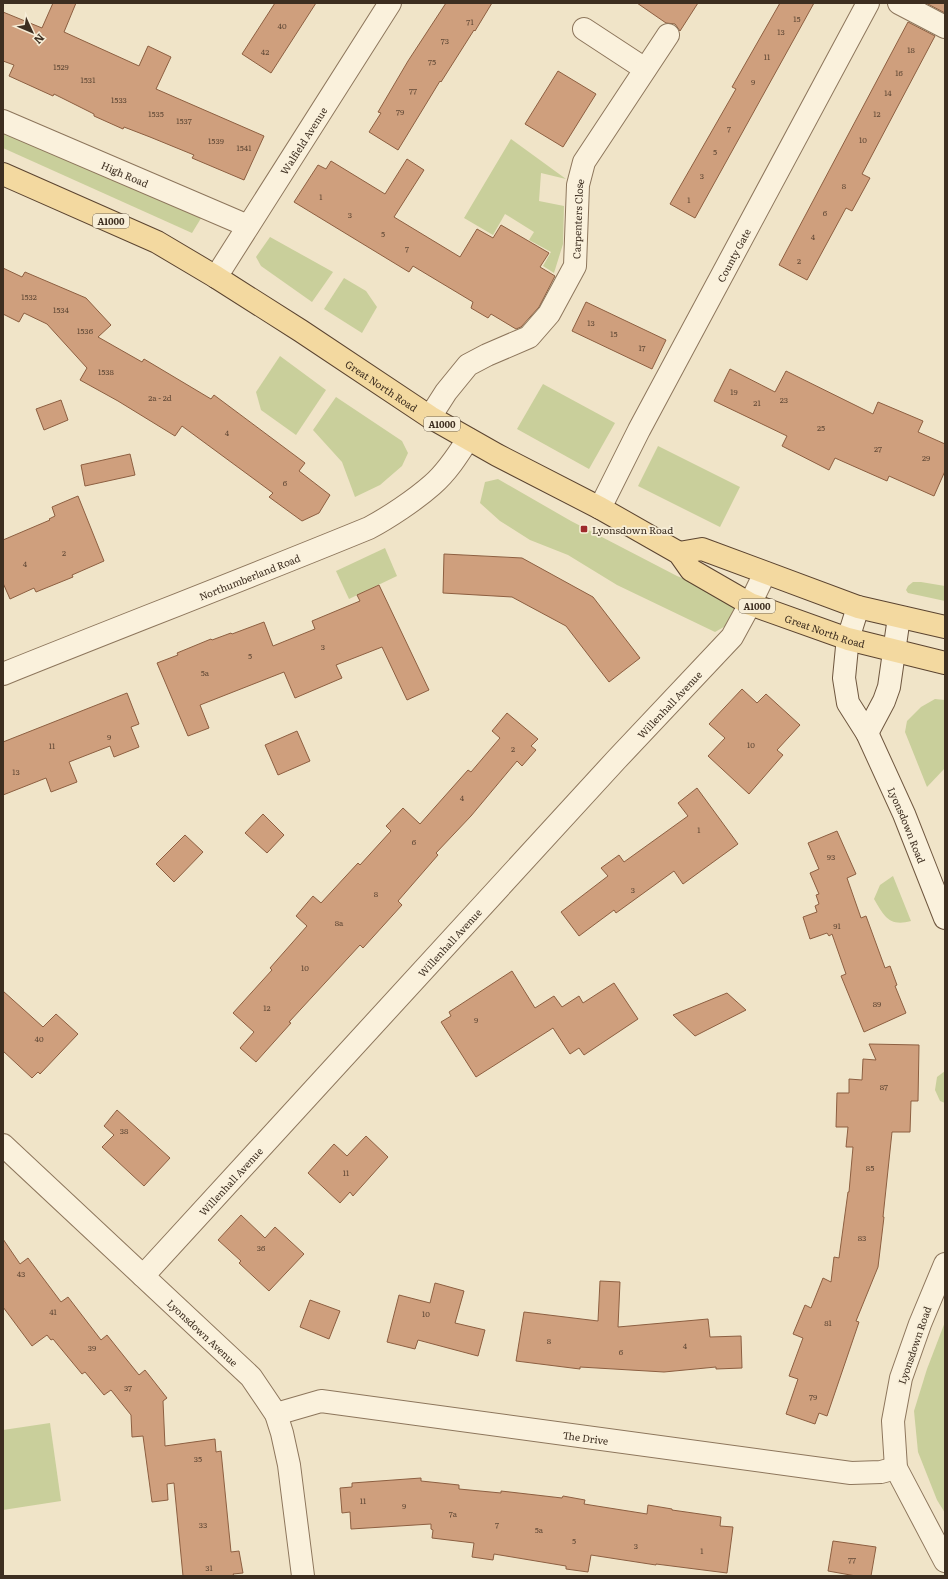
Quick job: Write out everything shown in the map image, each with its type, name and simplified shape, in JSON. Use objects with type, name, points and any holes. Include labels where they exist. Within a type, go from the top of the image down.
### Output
[{"type":"main road","name":"A1000","points":[[3,174],[156,242],[216,277]]},
{"type":"main road","name":"Great North Road","points":[[216,277],[301,331],[430,417],[468,439],[600,508],[679,553],[690,570],[750,604],[848,639],[894,650]]},
{"type":"main road","points":[[679,553],[702,549],[858,606],[945,627]]},
{"type":"main road","name":"A1000","points":[[894,650],[945,664]]},
{"type":"street","name":"Walfield Avenue","points":[[216,277],[390,3]]},
{"type":"street","name":"County Gate","points":[[600,508],[639,430],[868,3]]},
{"type":"street","points":[[899,3],[945,27]]},
{"type":"street","points":[[584,29],[645,69]]},
{"type":"street","name":"Carpenters Close","points":[[430,417],[446,392],[468,365],[529,337],[549,314],[575,266],[578,185],[584,162],[668,35]]},
{"type":"street","name":"High Road","points":[[3,121],[248,226]]},
{"type":"street","name":"Northumberland Road","points":[[3,674],[140,618],[258,574],[369,528],[382,521],[432,485],[453,461],[468,439]]},
{"type":"street","name":"Willenhall Avenue","points":[[143,1276],[610,766],[732,636],[765,573]]},
{"type":"street","name":"Lyonsdown Road","points":[[858,606],[848,639],[844,678],[848,703],[867,733],[904,814],[945,918]]},
{"type":"street","points":[[867,733],[884,701],[889,687],[899,617]]},
{"type":"street","name":"Lyonsdown Avenue","points":[[3,1145],[250,1377],[276,1414],[289,1465],[303,1576]]},
{"type":"street","name":"Lyonsdown Road","points":[[945,1264],[920,1324],[901,1378],[893,1421],[896,1468],[945,1561]]},
{"type":"street","name":"The Drive","points":[[276,1414],[321,1401],[851,1473],[881,1472],[896,1468]]},
{"type":"green space","points":[[3,130],[203,215],[192,233],[3,148]]},
{"type":"green space","points":[[511,139],[566,179],[541,173],[539,201],[564,206],[563,244],[554,273],[543,266],[551,252],[529,240],[534,232],[505,214],[493,235],[464,218]]},
{"type":"green space","points":[[270,237],[333,272],[312,302],[261,266],[256,257]]},
{"type":"green space","points":[[344,278],[366,291],[377,307],[362,333],[324,309]]},
{"type":"green space","points":[[280,356],[326,390],[296,435],[261,410],[256,392]]},
{"type":"green space","points":[[543,384],[615,423],[589,469],[517,429]]},
{"type":"green space","points":[[336,397],[402,441],[408,453],[402,466],[380,485],[355,497],[342,462],[313,430]]},
{"type":"green space","points":[[658,446],[740,487],[720,527],[638,486]]},
{"type":"green space","points":[[498,479],[571,521],[677,576],[722,594],[735,608],[729,624],[715,632],[617,585],[568,555],[530,540],[500,521],[480,503],[485,482]]},
{"type":"green space","points":[[385,548],[397,576],[349,599],[336,571]]},
{"type":"green space","points":[[913,582],[945,586],[945,601],[908,593],[906,590]]},
{"type":"green space","points":[[935,699],[945,700],[945,768],[927,787],[905,732],[907,721],[921,707]]},
{"type":"green space","points":[[893,876],[911,921],[897,922],[888,919],[874,899],[880,885]]},
{"type":"green space","points":[[945,1071],[945,1103],[940,1101],[935,1090],[937,1077]]},
{"type":"green space","points":[[945,1322],[945,1513],[937,1500],[918,1452],[914,1411],[927,1369]]},
{"type":"green space","points":[[50,1423],[61,1501],[3,1510],[3,1430]]},
{"type":"building","points":[[53,3],[76,3],[64,32],[139,66],[148,46],[171,57],[156,89],[264,136],[244,180],[192,158],[194,155],[124,127],[123,129],[94,116],[94,114],[54,94],[53,96],[9,76],[14,65],[3,61],[3,12],[42,28]]},
{"type":"building","points":[[275,3],[316,3],[271,73],[242,54]]},
{"type":"building","points":[[446,3],[492,3],[441,82],[440,81],[398,150],[369,132],[381,113],[378,112],[408,61]]},
{"type":"building","points":[[637,3],[698,3],[680,31],[675,24],[666,23]]},
{"type":"building","points":[[780,3],[814,3],[695,218],[670,204],[736,89],[732,87]]},
{"type":"building","points":[[926,3],[945,3],[945,13]]},
{"type":"building","points":[[908,22],[935,36],[862,174],[870,178],[852,211],[846,208],[807,280],[779,265]]},
{"type":"building","points":[[558,71],[596,94],[563,147],[525,124]]},
{"type":"building","points":[[407,159],[424,170],[394,217],[460,257],[477,229],[493,238],[501,225],[549,253],[540,267],[555,276],[539,307],[521,327],[516,329],[491,314],[488,318],[471,308],[473,302],[413,266],[409,272],[294,202],[318,165],[326,169],[331,161],[385,194]]},
{"type":"building","points":[[3,268],[22,277],[25,272],[86,298],[111,325],[98,337],[142,362],[144,359],[211,399],[214,395],[305,463],[299,471],[330,495],[319,513],[302,521],[269,497],[273,493],[182,426],[175,436],[118,401],[80,380],[87,368],[47,324],[24,313],[19,322],[3,314]]},
{"type":"building","points":[[586,302],[666,340],[652,369],[572,331]]},
{"type":"building","points":[[730,369],[775,392],[786,371],[873,414],[878,402],[923,421],[918,432],[945,444],[945,471],[934,496],[889,476],[887,481],[835,458],[829,470],[782,446],[787,436],[714,401]]},
{"type":"building","points":[[61,400],[68,420],[44,430],[36,409]]},
{"type":"building","points":[[130,454],[135,475],[85,486],[81,465]]},
{"type":"building","points":[[78,496],[104,561],[72,575],[73,577],[36,592],[34,588],[10,599],[3,583],[3,540],[50,520],[49,519],[55,516],[52,507]]},
{"type":"building","points":[[444,554],[522,558],[593,597],[640,658],[609,682],[566,626],[512,597],[443,593]]},
{"type":"building","points":[[379,585],[429,690],[407,700],[382,647],[336,665],[342,678],[295,698],[284,672],[200,705],[209,728],[188,736],[157,663],[178,655],[177,653],[211,639],[212,640],[231,633],[232,634],[264,622],[273,646],[315,629],[312,621],[360,601],[357,595]]},
{"type":"building","points":[[742,689],[757,703],[766,694],[800,725],[777,750],[783,755],[749,794],[708,756],[725,738],[709,724]]},
{"type":"building","points":[[127,693],[139,724],[131,727],[139,747],[114,757],[110,746],[69,762],[77,782],[51,792],[46,778],[3,795],[3,742]]},
{"type":"building","points":[[507,713],[538,739],[531,746],[536,750],[522,766],[517,761],[471,816],[436,853],[438,855],[398,901],[402,905],[363,948],[360,945],[289,1022],[291,1023],[256,1062],[240,1048],[254,1032],[233,1013],[272,970],[270,968],[307,926],[296,916],[313,896],[321,903],[358,863],[360,865],[391,831],[386,826],[403,808],[420,824],[468,770],[471,772],[500,738],[492,731]]},
{"type":"building","points":[[297,731],[310,761],[278,775],[265,745]]},
{"type":"building","points":[[697,788],[738,844],[683,884],[674,871],[616,913],[614,910],[579,936],[561,912],[608,876],[601,868],[619,855],[624,862],[688,816],[678,803]]},
{"type":"building","points":[[263,814],[284,835],[267,853],[245,833]]},
{"type":"building","points":[[837,831],[856,874],[847,878],[861,918],[866,916],[885,968],[890,966],[897,985],[895,986],[906,1013],[864,1032],[841,976],[846,974],[832,934],[829,936],[827,933],[810,939],[803,917],[817,912],[815,906],[819,904],[816,895],[819,894],[810,873],[819,869],[808,843]]},
{"type":"building","points":[[185,835],[203,852],[174,882],[156,864]]},
{"type":"building","points":[[512,971],[535,1008],[554,996],[562,1007],[579,996],[583,1003],[614,983],[638,1019],[584,1055],[579,1048],[570,1054],[553,1028],[476,1077],[441,1022],[451,1016],[449,1012]]},
{"type":"building","points":[[3,991],[43,1027],[56,1014],[78,1034],[40,1074],[38,1072],[32,1078],[3,1051]]},
{"type":"building","points":[[727,993],[746,1010],[695,1036],[673,1015]]},
{"type":"building","points":[[869,1044],[919,1045],[918,1101],[911,1101],[910,1132],[892,1132],[878,1267],[856,1321],[859,1322],[827,1416],[819,1413],[815,1424],[786,1414],[798,1379],[789,1376],[803,1338],[793,1334],[805,1305],[811,1308],[823,1278],[831,1282],[834,1257],[839,1258],[849,1192],[853,1147],[846,1147],[848,1127],[836,1127],[837,1093],[849,1093],[849,1079],[862,1080],[863,1059],[876,1060]]},
{"type":"building","points":[[117,1110],[170,1158],[144,1186],[102,1147],[114,1135],[104,1126]]},
{"type":"building","points":[[366,1136],[388,1157],[353,1196],[350,1192],[340,1203],[308,1173],[334,1144],[347,1156]]},
{"type":"building","points":[[241,1215],[265,1238],[275,1227],[304,1254],[269,1291],[239,1263],[241,1261],[218,1240]]},
{"type":"building","points":[[3,1239],[20,1264],[28,1258],[61,1302],[68,1297],[101,1340],[107,1335],[139,1375],[145,1370],[167,1398],[163,1401],[165,1446],[215,1439],[216,1452],[221,1451],[231,1552],[239,1551],[243,1573],[233,1574],[234,1576],[183,1576],[174,1483],[167,1484],[168,1500],[152,1502],[143,1436],[132,1437],[131,1415],[111,1390],[104,1395],[85,1372],[82,1374],[53,1339],[51,1340],[47,1335],[32,1346],[3,1307]]},
{"type":"building","points":[[600,1281],[620,1282],[618,1327],[708,1319],[710,1337],[741,1336],[742,1368],[716,1369],[716,1367],[664,1372],[580,1367],[580,1369],[516,1361],[524,1312],[598,1321]]},
{"type":"building","points":[[435,1283],[464,1291],[455,1323],[485,1330],[478,1356],[418,1340],[415,1349],[387,1342],[399,1295],[430,1303]]},
{"type":"building","points":[[310,1300],[340,1311],[329,1339],[300,1327]]},
{"type":"building","points":[[421,1478],[421,1481],[459,1485],[459,1489],[501,1493],[501,1491],[562,1498],[563,1496],[585,1500],[584,1504],[647,1514],[648,1505],[721,1517],[720,1526],[733,1527],[727,1573],[656,1565],[591,1555],[588,1572],[566,1569],[566,1566],[494,1554],[493,1560],[472,1557],[474,1543],[432,1538],[433,1530],[431,1529],[431,1524],[351,1529],[350,1512],[342,1513],[340,1488],[352,1487],[352,1483]]},
{"type":"building","points":[[833,1541],[876,1547],[871,1576],[856,1576],[828,1571]]},
{"type":"place","name":"Lyonsdown Road","points":[[584,529]]}]
